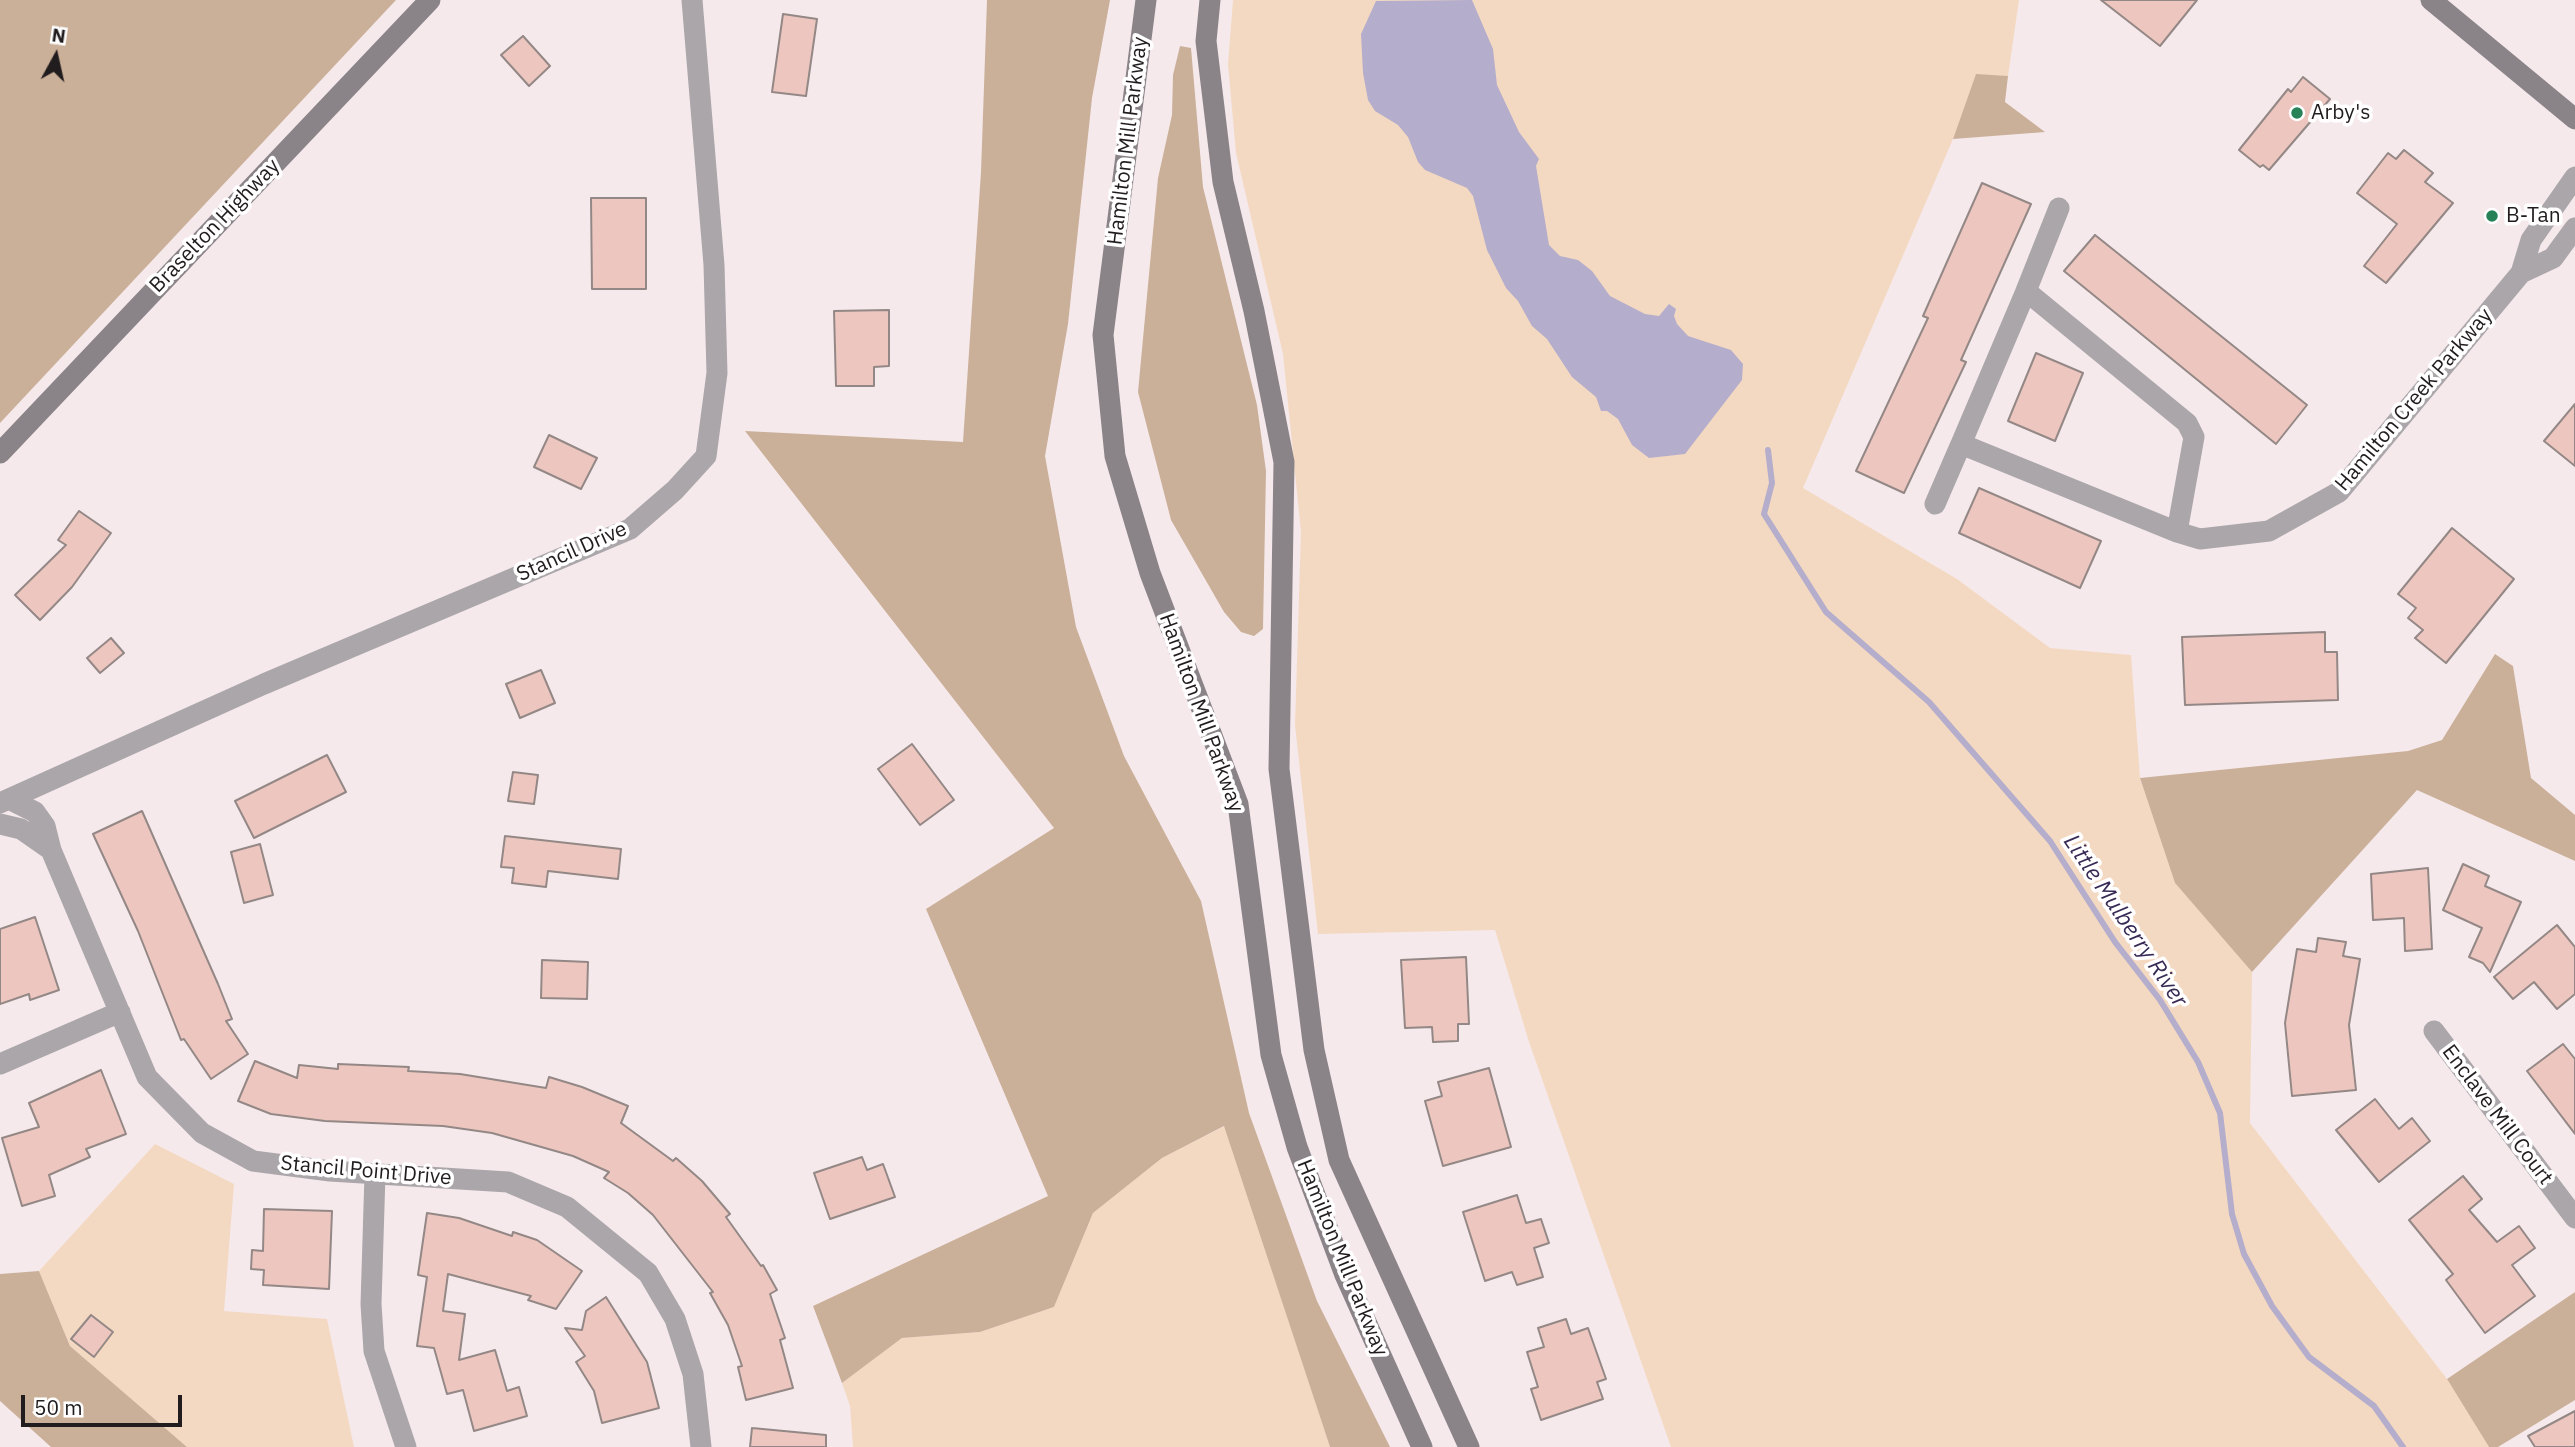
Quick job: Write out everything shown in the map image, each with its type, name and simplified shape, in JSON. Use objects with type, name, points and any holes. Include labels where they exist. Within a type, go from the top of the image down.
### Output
[{"type":"street","name":"Braselton Highway","points":[[0,453],[430,0]]},
{"type":"street","name":"Stancil Drive","points":[[5,801],[264,684],[629,529],[675,491],[706,456],[717,373],[714,265],[692,0]]},
{"type":"street","name":"Hamilton Mill Parkway","points":[[1146,0],[1103,335],[1115,456],[1150,573],[1238,803],[1271,1055],[1297,1147],[1345,1275],[1422,1447]]},
{"type":"street","name":"Hamilton Mill Parkway","points":[[1210,0],[1206,41],[1223,182],[1254,311],[1284,462],[1279,769],[1314,1050],[1339,1160],[1469,1447]]},
{"type":"street","points":[[2431,0],[2575,120]]},
{"type":"street","name":"Hamilton Creek Parkway","points":[[1961,444],[2177,532],[2200,538],[2269,531],[2339,492],[2521,273],[2531,240],[2575,177]]},
{"type":"street","points":[[1935,504],[2059,208]]},
{"type":"street","name":"Hamilton Creek Parkway","points":[[2521,273],[2553,258],[2575,228]]},
{"type":"street","points":[[2026,290],[2187,423],[2194,438],[2177,532]]},
{"type":"street","name":"Stancil Point Drive","points":[[5,801],[35,812],[45,826],[51,850],[148,1077],[202,1133],[253,1161],[375,1174],[508,1182],[567,1207],[610,1239],[648,1273],[675,1319],[693,1374],[701,1447]]},
{"type":"street","points":[[0,824],[21,829],[51,850]]},
{"type":"street","points":[[0,1064],[120,1012]]},
{"type":"street","name":"Enclave Mill Court","points":[[2434,1031],[2568,1193],[2575,1218]]},
{"type":"street","points":[[375,1174],[371,1304],[374,1351],[406,1447]]},
{"type":"shaded area","points":[[0,0],[396,0],[0,423]]},
{"type":"shaded area","points":[[987,0],[1110,0],[1092,98],[1068,324],[1045,456],[1076,627],[1124,756],[1201,901],[1249,1113],[1317,1301],[1390,1447],[1330,1447],[1224,1126],[1162,1158],[1093,1213],[1054,1307],[980,1332],[902,1338],[842,1383],[813,1306],[1048,1196],[926,909],[1054,828],[745,431],[963,442],[981,172]]},
{"type":"shaded area","points":[[1233,0],[2019,0],[2008,76],[1976,75],[1953,139],[1803,488],[1957,579],[2050,648],[2131,655],[2140,778],[2175,883],[2252,972],[2250,1123],[2447,1379],[2489,1447],[1671,1447],[1529,1042],[1495,930],[1318,934],[1295,725],[1301,532],[1283,354],[1236,153],[1228,64]]},
{"type":"shaded area","points":[[1472,0],[1493,49],[1497,85],[1519,132],[1539,159],[1536,166],[1549,245],[1560,256],[1578,260],[1592,271],[1610,296],[1645,314],[1659,316],[1669,304],[1676,309],[1674,316],[1677,324],[1688,336],[1731,350],[1743,364],[1742,380],[1685,454],[1649,458],[1632,445],[1618,419],[1607,411],[1601,411],[1596,397],[1572,377],[1547,339],[1532,326],[1518,301],[1506,288],[1487,250],[1473,196],[1467,188],[1425,170],[1418,162],[1408,137],[1398,125],[1375,111],[1368,100],[1363,73],[1361,34],[1376,1]]},
{"type":"shaded area","points":[[1180,46],[1191,48],[1203,187],[1257,405],[1266,471],[1263,629],[1254,636],[1241,632],[1224,612],[1171,520],[1138,392],[1158,178],[1172,115],[1173,75]]},
{"type":"shaded area","points":[[1976,74],[2008,76],[2005,102],[2045,132],[1953,139]]},
{"type":"shaded area","points":[[2495,654],[2513,666],[2531,778],[2575,815],[2575,861],[2417,790],[2252,972],[2175,883],[2140,778],[2408,751],[2442,740]]},
{"type":"shaded area","points":[[1225,1126],[1330,1447],[853,1447],[850,1406],[842,1383],[902,1338],[980,1332],[1054,1307],[1093,1213],[1162,1158]]},
{"type":"shaded area","points":[[155,1144],[234,1184],[224,1311],[327,1319],[354,1447],[187,1447],[70,1346],[39,1271]]},
{"type":"shaded area","points":[[39,1271],[70,1346],[187,1447],[51,1447],[0,1401],[0,1274]]},
{"type":"shaded area","points":[[2575,1292],[2575,1400],[2498,1447],[2489,1447],[2447,1379]]},
{"type":"building","points":[[2101,0],[2197,0],[2160,46]]},
{"type":"building","points":[[783,14],[817,19],[806,96],[772,92]]},
{"type":"building","points":[[523,36],[550,66],[529,86],[501,55]]},
{"type":"building","points":[[2303,77],[2330,99],[2269,170],[2263,165],[2260,167],[2239,150],[2288,89],[2291,92]]},
{"type":"building","points":[[2404,150],[2433,173],[2425,182],[2453,203],[2386,283],[2364,266],[2397,224],[2357,193],[2388,153],[2396,159]]},
{"type":"building","points":[[1982,183],[2031,204],[1961,360],[1966,362],[1904,493],[1856,471],[1928,318],[1923,316]]},
{"type":"building","points":[[591,198],[646,198],[646,289],[592,289]]},
{"type":"building","points":[[2095,235],[2307,405],[2276,444],[2064,271]]},
{"type":"building","points":[[889,310],[889,366],[874,367],[874,386],[836,386],[834,311]]},
{"type":"building","points":[[2036,353],[2083,373],[2055,441],[2008,421]]},
{"type":"building","points":[[2575,404],[2575,466],[2544,441]]},
{"type":"building","points":[[549,435],[597,458],[581,489],[534,467]]},
{"type":"building","points":[[1979,488],[2101,541],[2080,588],[1959,533]]},
{"type":"building","points":[[79,511],[111,533],[72,587],[40,620],[15,595],[66,545],[58,540]]},
{"type":"building","points":[[2452,528],[2514,579],[2446,663],[2415,638],[2423,630],[2408,618],[2416,608],[2398,594]]},
{"type":"building","points":[[2325,632],[2325,652],[2337,652],[2338,700],[2185,705],[2182,637]]},
{"type":"building","points":[[111,638],[124,653],[100,673],[87,658]]},
{"type":"building","points":[[541,670],[555,703],[520,718],[506,684]]},
{"type":"building","points":[[912,744],[954,800],[920,825],[878,769]]},
{"type":"building","points":[[327,755],[346,792],[254,838],[235,801]]},
{"type":"building","points":[[513,772],[538,775],[534,804],[508,801]]},
{"type":"building","points":[[142,811],[232,1019],[226,1021],[248,1054],[211,1079],[184,1039],[181,1040],[138,931],[93,834]]},
{"type":"building","points":[[505,836],[621,849],[618,879],[548,871],[546,887],[512,883],[514,868],[501,867]]},
{"type":"building","points":[[260,844],[273,895],[244,903],[231,852]]},
{"type":"building","points":[[2463,864],[2489,876],[2485,886],[2521,902],[2490,972],[2483,963],[2469,957],[2482,928],[2443,910]]},
{"type":"building","points":[[2428,868],[2432,949],[2405,951],[2404,918],[2373,920],[2371,874]]},
{"type":"building","points":[[35,917],[59,990],[30,1000],[29,994],[0,1004],[0,929]]},
{"type":"building","points":[[2557,925],[2575,947],[2575,994],[2557,1009],[2534,982],[2513,999],[2494,977]]},
{"type":"building","points":[[2318,938],[2346,942],[2343,956],[2360,959],[2349,1025],[2356,1090],[2292,1096],[2285,1023],[2297,949],[2316,952]]},
{"type":"building","points":[[1466,957],[1469,1024],[1458,1024],[1458,1041],[1433,1042],[1432,1027],[1405,1028],[1401,960]]},
{"type":"building","points":[[542,960],[588,962],[587,999],[541,998]]},
{"type":"building","points":[[2563,1044],[2575,1059],[2575,1134],[2527,1071]]},
{"type":"building","points":[[255,1061],[297,1078],[299,1065],[338,1069],[338,1064],[409,1067],[408,1071],[460,1074],[546,1088],[549,1077],[628,1106],[621,1123],[673,1161],[676,1158],[702,1181],[730,1214],[726,1217],[761,1266],[763,1265],[777,1290],[770,1294],[785,1338],[780,1340],[793,1388],[746,1400],[738,1367],[742,1366],[728,1325],[710,1293],[713,1292],[653,1215],[628,1193],[604,1178],[609,1172],[573,1156],[492,1133],[443,1126],[325,1121],[271,1114],[238,1101]]},
{"type":"building","points":[[1489,1068],[1511,1147],[1443,1166],[1425,1101],[1442,1096],[1438,1082]]},
{"type":"building","points":[[101,1070],[126,1134],[86,1149],[90,1157],[49,1175],[55,1196],[22,1206],[2,1138],[39,1127],[29,1103]]},
{"type":"building","points":[[2375,1099],[2399,1129],[2412,1118],[2430,1141],[2379,1182],[2336,1130]]},
{"type":"building","points":[[862,1157],[867,1170],[883,1164],[895,1197],[830,1219],[814,1173]]},
{"type":"building","points":[[2463,1176],[2482,1199],[2469,1210],[2497,1242],[2519,1226],[2535,1248],[2512,1265],[2535,1296],[2485,1333],[2446,1280],[2453,1274],[2409,1220]]},
{"type":"building","points":[[1517,1195],[1526,1223],[1541,1219],[1549,1243],[1534,1248],[1543,1277],[1517,1285],[1512,1272],[1485,1281],[1463,1212]]},
{"type":"building","points":[[264,1209],[332,1211],[329,1289],[263,1285],[264,1270],[251,1269],[252,1250],[263,1251]]},
{"type":"building","points":[[427,1213],[459,1218],[512,1236],[513,1232],[537,1240],[582,1271],[556,1309],[528,1300],[531,1296],[448,1274],[443,1311],[465,1314],[459,1360],[495,1350],[507,1391],[519,1387],[527,1416],[474,1431],[463,1390],[447,1394],[434,1348],[417,1346],[427,1277],[418,1275]]},
{"type":"building","points":[[606,1297],[647,1362],[659,1408],[602,1423],[594,1391],[576,1362],[585,1356],[565,1328],[582,1330],[586,1311]]},
{"type":"building","points":[[91,1315],[113,1332],[94,1357],[71,1339]]},
{"type":"building","points":[[1566,1319],[1571,1334],[1588,1328],[1606,1379],[1597,1382],[1603,1399],[1541,1420],[1531,1389],[1538,1387],[1527,1352],[1544,1347],[1538,1328]]},
{"type":"building","points":[[2575,1411],[2575,1447],[2535,1447],[2528,1436]]},
{"type":"building","points":[[752,1428],[826,1435],[826,1447],[750,1447]]},
{"type":"waterway","name":"Little Mulberry River","points":[[1768,450],[1772,483],[1764,514],[1826,612],[1929,702],[2050,841],[2115,942],[2160,1000],[2198,1062],[2220,1113],[2232,1214],[2244,1254],[2272,1306],[2309,1357],[2374,1406],[2403,1447]]},
{"type":"place","name":"Arby's","points":[[2297,113]]},
{"type":"place","name":"B-Tan","points":[[2492,216]]}]
